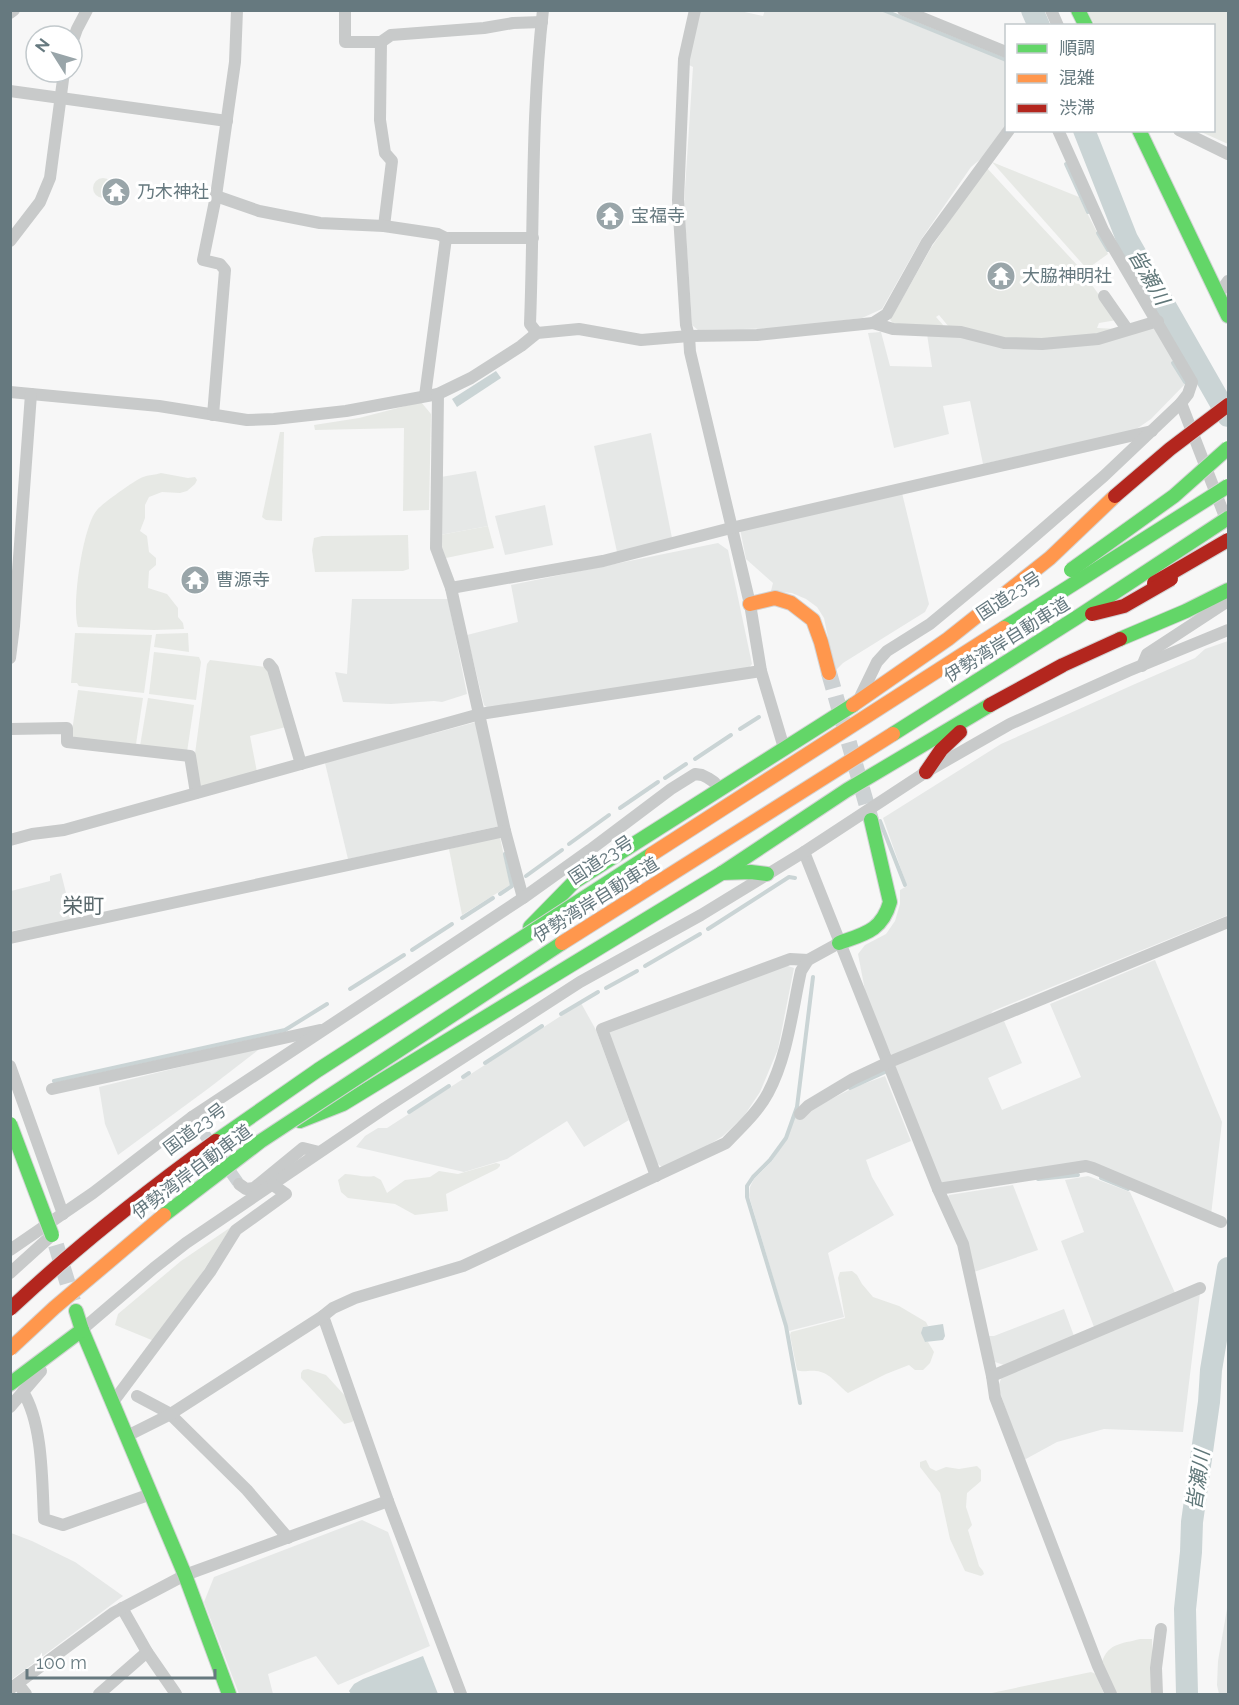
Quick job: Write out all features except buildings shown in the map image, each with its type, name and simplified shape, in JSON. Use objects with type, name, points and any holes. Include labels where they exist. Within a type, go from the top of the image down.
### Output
[{"type":"main road","points":[[1078,10],[1085,24]]},
{"type":"main road","points":[[1140,132],[1228,316]]},
{"type":"main road","points":[[531,927],[574,882],[858,702],[948,639],[1050,558],[1150,465],[1228,405]]},
{"type":"main road","points":[[973,647],[1100,548],[1174,496],[1228,448]]},
{"type":"main road","name":"伊勢湾岸自動車道","points":[[10,1309],[145,1194],[227,1133],[318,1070],[973,647],[1224,481]]},
{"type":"main road","name":"国道23号","points":[[10,1304],[41,1274],[124,1204],[222,1130],[306,1071],[1051,590],[1200,487],[1224,481]]},
{"type":"main road","name":"伊勢湾岸自動車道","points":[[10,1349],[122,1249],[187,1196],[261,1141],[521,969],[1076,618],[1228,518]]},
{"type":"main road","points":[[10,1354],[84,1284],[147,1232],[290,1125],[437,1028],[987,677],[1228,540]]},
{"type":"main road","points":[[1076,618],[1124,606],[1187,570],[1228,550]]},
{"type":"main road","points":[[290,1125],[343,1104],[722,873],[893,761],[993,703],[1065,664],[1180,614],[1228,590]]},
{"type":"main road","points":[[750,604],[775,598],[791,603],[813,620],[829,673]]},
{"type":"main road","points":[[926,772],[931,761],[947,743],[993,703]]},
{"type":"main road","points":[[839,943],[877,928],[888,913],[890,902],[871,820]]},
{"type":"main road","points":[[722,873],[767,874]]},
{"type":"main road","points":[[10,1124],[54,1240]]},
{"type":"main road","points":[[76,1311],[185,1575],[229,1695]]},
{"type":"main road","points":[[10,1384],[82,1330]]},
{"type":"street","points":[[78,24],[87,10]]},
{"type":"street","points":[[213,415],[225,270],[220,264],[203,260],[216,196],[236,62],[237,10]]},
{"type":"street","points":[[345,10],[345,42],[381,42],[391,35],[484,28],[543,16],[535,109],[530,324],[537,333]]},
{"type":"street","points":[[694,10],[684,59],[678,200],[686,325],[690,352],[750,604],[761,671],[784,748]]},
{"type":"street","points":[[903,10],[1005,52]]},
{"type":"street","points":[[1051,10],[1057,24]]},
{"type":"street","points":[[381,42],[380,120],[385,153],[392,161],[384,226]]},
{"type":"street","points":[[10,241],[40,202],[50,178],[62,84]]},
{"type":"street","points":[[13,89],[227,122]]},
{"type":"street","points":[[873,323],[887,314],[927,242],[1008,132]]},
{"type":"street","points":[[858,702],[877,662],[887,651],[938,617],[1104,476],[1188,394],[1192,381],[1103,230],[1059,132]]},
{"type":"street","points":[[1183,132],[1228,154]]},
{"type":"street","points":[[216,196],[259,211],[310,221],[384,226],[438,234],[446,238],[533,238]]},
{"type":"street","points":[[446,238],[431,395],[436,548],[451,588],[523,898]]},
{"type":"street","points":[[1218,295],[1228,281]]},
{"type":"street","points":[[1104,296],[1127,329]]},
{"type":"street","points":[[10,392],[159,406],[247,420],[274,419],[346,411],[431,395],[471,378],[537,333],[579,329],[641,340],[689,336],[757,335],[873,323],[893,329],[961,332],[1004,343],[1042,344],[1098,339],[1158,321]]},
{"type":"street","points":[[10,658],[31,394]]},
{"type":"street","points":[[1181,403],[1228,526]]},
{"type":"street","points":[[451,588],[603,561],[731,528],[1152,431]]},
{"type":"street","points":[[1142,666],[1147,654],[1228,601]]},
{"type":"street","points":[[10,1407],[39,1373],[82,1330],[186,1243],[319,1152],[580,982],[701,915],[804,852],[926,772],[1010,724],[1228,630]]},
{"type":"street","points":[[269,664],[273,669],[301,764]]},
{"type":"street","points":[[10,840],[32,834],[63,830],[480,714],[761,671]]},
{"type":"street","points":[[10,729],[67,728],[67,742],[190,756],[196,792]]},
{"type":"street","points":[[10,1250],[63,1214],[192,1117],[523,898],[671,789],[695,774],[708,778],[720,789]]},
{"type":"street","points":[[10,938],[506,831]]},
{"type":"street","points":[[804,852],[938,1189],[963,1244],[995,1397],[1089,1645],[1111,1695]]},
{"type":"street","points":[[800,1114],[808,1106],[853,1079],[887,1063],[1228,922]]},
{"type":"street","points":[[127,1436],[170,1414],[333,1308],[355,1298],[463,1266],[726,1143],[753,1115],[768,1093],[783,1058],[801,970],[808,960],[839,943]]},
{"type":"street","points":[[656,1176],[602,1029],[790,958],[808,960]]},
{"type":"street","points":[[52,1089],[327,1028]]},
{"type":"street","points":[[10,1066],[63,1214]]},
{"type":"street","points":[[192,1117],[200,1128]]},
{"type":"street","points":[[239,1184],[246,1189],[255,1188],[303,1148],[319,1152]]},
{"type":"street","points":[[938,1189],[1086,1166],[1221,1221]]},
{"type":"street","points":[[113,1402],[210,1272],[236,1230],[286,1194],[273,1185]]},
{"type":"street","points":[[10,1273],[54,1240]]},
{"type":"street","points":[[992,1376],[1200,1288]]},
{"type":"street","points":[[323,1316],[388,1501],[462,1695]]},
{"type":"street","points":[[23,1392],[30,1403],[41,1454],[44,1519],[63,1525],[151,1494]]},
{"type":"street","points":[[137,1396],[170,1414],[247,1490],[288,1538]]},
{"type":"street","points":[[26,1695],[14,1686],[122,1608],[185,1575],[388,1501]]},
{"type":"street","points":[[122,1608],[147,1652],[176,1695]]},
{"type":"street","points":[[1157,1695],[1156,1668],[1161,1629]]},
{"type":"street","points":[[99,1695],[147,1652]]},
{"type":"shaded area","points":[[765,10],[881,11],[1005,61],[1005,125],[983,157],[971,167],[922,238],[882,309],[862,318],[783,328],[698,330],[692,325],[684,204],[693,67],[687,64],[698,11],[740,11],[763,16]]},
{"type":"shaded area","points":[[1087,11],[1228,11],[1228,144],[1201,132],[1215,132],[1215,24],[1094,24]]},
{"type":"shaded area","points":[[992,162],[1079,197],[1108,254],[1087,269]]},
{"type":"shaded area","points":[[986,167],[1079,267],[1117,320],[1099,323],[1097,328],[1118,329],[1100,335],[1068,339],[1002,339],[949,327],[939,315],[936,317],[944,326],[894,324],[890,320],[931,248]]},
{"type":"shaded area","points":[[103,178],[110,181],[113,188],[110,195],[103,198],[96,195],[93,188],[96,181]]},
{"type":"shaded area","points":[[1149,327],[1156,329],[1188,381],[1151,419],[1135,430],[983,464],[970,401],[943,406],[949,434],[894,448],[868,333],[881,332],[890,366],[932,367],[927,334],[961,336],[1001,346]]},
{"type":"shaded area","points":[[496,371],[501,378],[457,407],[452,399]]},
{"type":"shaded area","points":[[421,402],[431,414],[429,510],[403,511],[404,428],[315,430],[314,425],[359,418]]},
{"type":"shaded area","points":[[280,432],[284,432],[282,521],[266,520],[262,517]]},
{"type":"shaded area","points":[[651,433],[672,538],[617,552],[594,446]]},
{"type":"shaded area","points":[[476,471],[488,526],[440,535],[441,477]]},
{"type":"shaded area","points":[[161,473],[188,478],[195,477],[197,480],[187,491],[162,492],[149,497],[145,505],[145,518],[140,531],[147,536],[149,552],[156,558],[156,565],[149,571],[148,588],[167,594],[178,608],[178,617],[184,629],[78,627],[77,585],[83,548],[92,519],[100,507],[133,482]]},
{"type":"shaded area","points":[[902,493],[929,604],[925,612],[843,663],[835,671],[824,618],[817,607],[792,593],[771,591],[773,583],[746,559],[740,529]]},
{"type":"shaded area","points":[[545,505],[553,545],[505,555],[495,516]]},
{"type":"shaded area","points":[[488,526],[494,548],[446,558],[440,535]]},
{"type":"shaded area","points":[[408,535],[409,569],[403,571],[315,572],[312,550],[314,538]]},
{"type":"shaded area","points":[[718,543],[728,550],[752,664],[747,670],[489,709],[484,705],[467,635],[518,622],[511,585]]},
{"type":"shaded area","points":[[352,599],[448,599],[467,694],[442,702],[391,704],[343,702],[335,672],[347,674]]},
{"type":"shaded area","points":[[75,633],[152,635],[144,693],[79,686],[77,683],[71,683]]},
{"type":"shaded area","points":[[188,633],[189,652],[154,647],[156,634]]},
{"type":"shaded area","points":[[1228,641],[1228,915],[993,1011],[988,1016],[892,1056],[868,1006],[858,954],[865,945],[886,934],[895,921],[900,904],[900,890],[907,886],[883,818],[1001,744],[1195,658],[1205,649]]},
{"type":"shaded area","points":[[154,652],[199,657],[201,662],[196,700],[149,694]]},
{"type":"shaded area","points":[[210,660],[265,667],[270,671],[286,727],[250,736],[257,772],[203,787],[200,785],[194,761],[207,664]]},
{"type":"shaded area","points":[[78,690],[143,698],[136,744],[71,738]]},
{"type":"shaded area","points":[[148,698],[194,705],[187,752],[140,746]]},
{"type":"shaded area","points":[[476,722],[500,826],[348,859],[325,763],[419,735],[424,736]]},
{"type":"shaded area","points":[[500,837],[510,885],[462,915],[449,849]]},
{"type":"shaded area","points":[[61,873],[73,921],[11,931],[11,891],[50,881],[50,876]]},
{"type":"shaded area","points":[[1155,960],[1222,1122],[1211,1215],[1095,1163],[944,1185],[938,1182],[893,1071],[897,1064],[1004,1021],[1022,1063],[988,1078],[1002,1110],[1081,1077],[1050,1004]]},
{"type":"shaded area","points":[[785,965],[794,968],[778,1049],[760,1092],[744,1116],[723,1136],[662,1167],[655,1162],[609,1034],[612,1028]]},
{"type":"shaded area","points":[[581,1003],[596,1030],[629,1120],[584,1147],[567,1121],[507,1159],[464,1172],[356,1147],[365,1136],[378,1128],[387,1128]]},
{"type":"shaded area","points":[[262,1047],[118,1155],[105,1124],[99,1087]]},
{"type":"shaded area","points":[[885,1076],[911,1141],[866,1160],[872,1177],[894,1215],[828,1253],[844,1317],[789,1331],[749,1196],[750,1187],[754,1179],[772,1161],[787,1138],[795,1117],[855,1087]]},
{"type":"shaded area","points":[[496,1163],[500,1164],[497,1169],[446,1194],[448,1211],[415,1215],[395,1204],[348,1198],[341,1192],[338,1180],[345,1174],[374,1176],[381,1180],[387,1193],[405,1180],[430,1177],[439,1171],[458,1174]]},
{"type":"shaded area","points":[[1088,1176],[1130,1192],[1175,1293],[1094,1327],[1061,1241],[1084,1232],[1065,1180]]},
{"type":"shaded area","points":[[1013,1185],[1038,1250],[974,1272],[947,1199],[949,1195]]},
{"type":"shaded area","points":[[231,1227],[154,1341],[115,1325],[118,1314],[181,1261]]},
{"type":"shaded area","points":[[852,1271],[873,1297],[899,1306],[926,1322],[928,1326],[923,1327],[925,1342],[928,1342],[934,1352],[930,1363],[923,1370],[915,1370],[909,1365],[848,1393],[833,1379],[821,1372],[797,1370],[790,1335],[791,1332],[845,1318],[838,1278],[840,1272]]},
{"type":"shaded area","points":[[1200,1293],[1183,1432],[1104,1429],[1057,1442],[1024,1460],[998,1387],[1002,1376]]},
{"type":"shaded area","points":[[1064,1309],[1074,1336],[1004,1365],[995,1362],[987,1336],[994,1336]]},
{"type":"shaded area","points":[[943,1324],[945,1336],[943,1340],[925,1342],[921,1333],[923,1327]]},
{"type":"shaded area","points":[[308,1369],[326,1375],[347,1398],[355,1419],[352,1422],[344,1424],[301,1378],[303,1370]]},
{"type":"shaded area","points":[[926,1460],[930,1468],[936,1471],[946,1467],[959,1469],[977,1466],[981,1470],[981,1481],[967,1493],[966,1507],[972,1525],[968,1530],[979,1566],[984,1574],[981,1576],[965,1571],[950,1539],[940,1493],[920,1467],[920,1462]]},
{"type":"shaded area","points":[[362,1520],[388,1532],[430,1646],[338,1685],[316,1656],[268,1674],[273,1694],[239,1694],[204,1602],[214,1577]]},
{"type":"shaded area","points":[[11,1533],[75,1562],[123,1596],[11,1680]]},
{"type":"shaded area","points":[[1228,1603],[1228,1694],[1219,1694],[1218,1661]]},
{"type":"shaded area","points":[[1140,1639],[1152,1639],[1153,1694],[1116,1694],[1101,1666],[1103,1658],[1115,1646]]},
{"type":"shaded area","points":[[423,1656],[438,1694],[351,1694],[349,1691],[354,1684],[363,1679]]},
{"type":"shaded area","points":[[1091,1672],[1096,1674],[1104,1694],[987,1694]]},
{"type":"waterway","points":[[883,10],[1005,60]]},
{"type":"waterway","name":"皆瀬川","points":[[1032,10],[1038,24]]},
{"type":"waterway","name":"皆瀬川","points":[[1085,132],[1127,239],[1228,416]]},
{"type":"waterway","points":[[1066,164],[1088,212]]},
{"type":"waterway","points":[[1098,233],[1108,250]]},
{"type":"waterway","points":[[1173,363],[1185,382]]},
{"type":"waterway","points":[[740,729],[759,717]]},
{"type":"waterway","points":[[695,759],[731,735]]},
{"type":"waterway","points":[[665,778],[686,764]]},
{"type":"waterway","points":[[620,808],[658,782]]},
{"type":"waterway","points":[[569,844],[609,815]]},
{"type":"waterway","points":[[880,821],[905,885]]},
{"type":"waterway","points":[[526,876],[562,850]]},
{"type":"waterway","points":[[500,894],[512,886],[505,854]]},
{"type":"waterway","points":[[708,929],[789,877],[795,878]]},
{"type":"waterway","points":[[462,918],[493,898]]},
{"type":"waterway","points":[[412,950],[452,924]]},
{"type":"waterway","points":[[645,966],[700,934]]},
{"type":"waterway","points":[[350,989],[404,955]]},
{"type":"waterway","points":[[606,988],[637,971]]},
{"type":"waterway","points":[[800,1403],[786,1326],[747,1197],[747,1186],[786,1138],[797,1107],[813,977]]},
{"type":"waterway","points":[[561,1014],[598,992]]},
{"type":"waterway","points":[[54,1081],[285,1030],[327,1004]]},
{"type":"waterway","points":[[485,1063],[542,1026]]},
{"type":"waterway","points":[[850,1088],[885,1072]]},
{"type":"waterway","points":[[463,1077],[469,1073]]},
{"type":"waterway","points":[[409,1112],[449,1086]]},
{"type":"waterway","points":[[1038,1179],[1078,1175]]},
{"type":"waterway","points":[[1101,1178],[1128,1189]]},
{"type":"waterway","name":"皆瀬川","points":[[1187,1694],[1185,1609],[1192,1522],[1209,1402],[1211,1370],[1228,1268]]},
{"type":"tunnel","points":[[829,673],[871,820]]},
{"type":"tunnel","points":[[200,1128],[239,1184]]},
{"type":"tunnel","points":[[56,1245],[73,1301]]},
{"type":"traffic: fast","points":[[1078,10],[1085,24]]},
{"type":"traffic: fast","points":[[1140,132],[1228,316]]},
{"type":"traffic: fast","points":[[1071,570],[1174,496],[1228,448]]},
{"type":"traffic: fast","points":[[1004,628],[1228,486]]},
{"type":"traffic: fast","points":[[893,734],[1228,518]]},
{"type":"traffic: fast","points":[[1120,639],[1228,590]]},
{"type":"traffic: fast","points":[[530,927],[574,882],[853,705]]},
{"type":"traffic: fast","points":[[300,1121],[343,1104],[722,873],[847,790],[990,705]]},
{"type":"traffic: fast","points":[[839,943],[871,930],[887,912],[890,902],[871,820]]},
{"type":"traffic: fast","points":[[216,1141],[318,1070],[652,854]]},
{"type":"traffic: fast","points":[[722,873],[767,874]]},
{"type":"traffic: fast","points":[[164,1215],[261,1141],[562,943]]},
{"type":"traffic: fast","points":[[10,1124],[52,1235]]},
{"type":"traffic: fast","points":[[76,1311],[185,1575],[229,1694]]},
{"type":"traffic: fast","points":[[10,1384],[82,1330]]},
{"type":"traffic: slow","points":[[853,705],[948,639],[1050,558],[1115,496]]},
{"type":"traffic: slow","points":[[750,604],[775,598],[791,603],[813,620],[829,673]]},
{"type":"traffic: slow","points":[[652,854],[1004,628]]},
{"type":"traffic: slow","points":[[562,943],[893,734]]},
{"type":"traffic: slow","points":[[10,1349],[54,1308],[164,1215]]},
{"type":"traffic: jam","points":[[1115,496],[1170,449],[1228,405]]},
{"type":"traffic: jam","points":[[1154,583],[1228,540]]},
{"type":"traffic: jam","points":[[1092,614],[1124,606],[1171,579]]},
{"type":"traffic: jam","points":[[990,705],[1063,665],[1120,639]]},
{"type":"traffic: jam","points":[[926,772],[941,750],[960,732]]},
{"type":"traffic: jam","points":[[10,1309],[110,1222],[216,1141]]},
{"type":"place","name":"乃木神社","points":[[116,192]]},
{"type":"place","name":"宝福寺","points":[[610,216]]},
{"type":"place","name":"大脇神明社","points":[[1001,276]]},
{"type":"place","name":"曹源寺","points":[[195,580]]},
{"type":"district","name":"栄町","points":[[83,906]]}]
